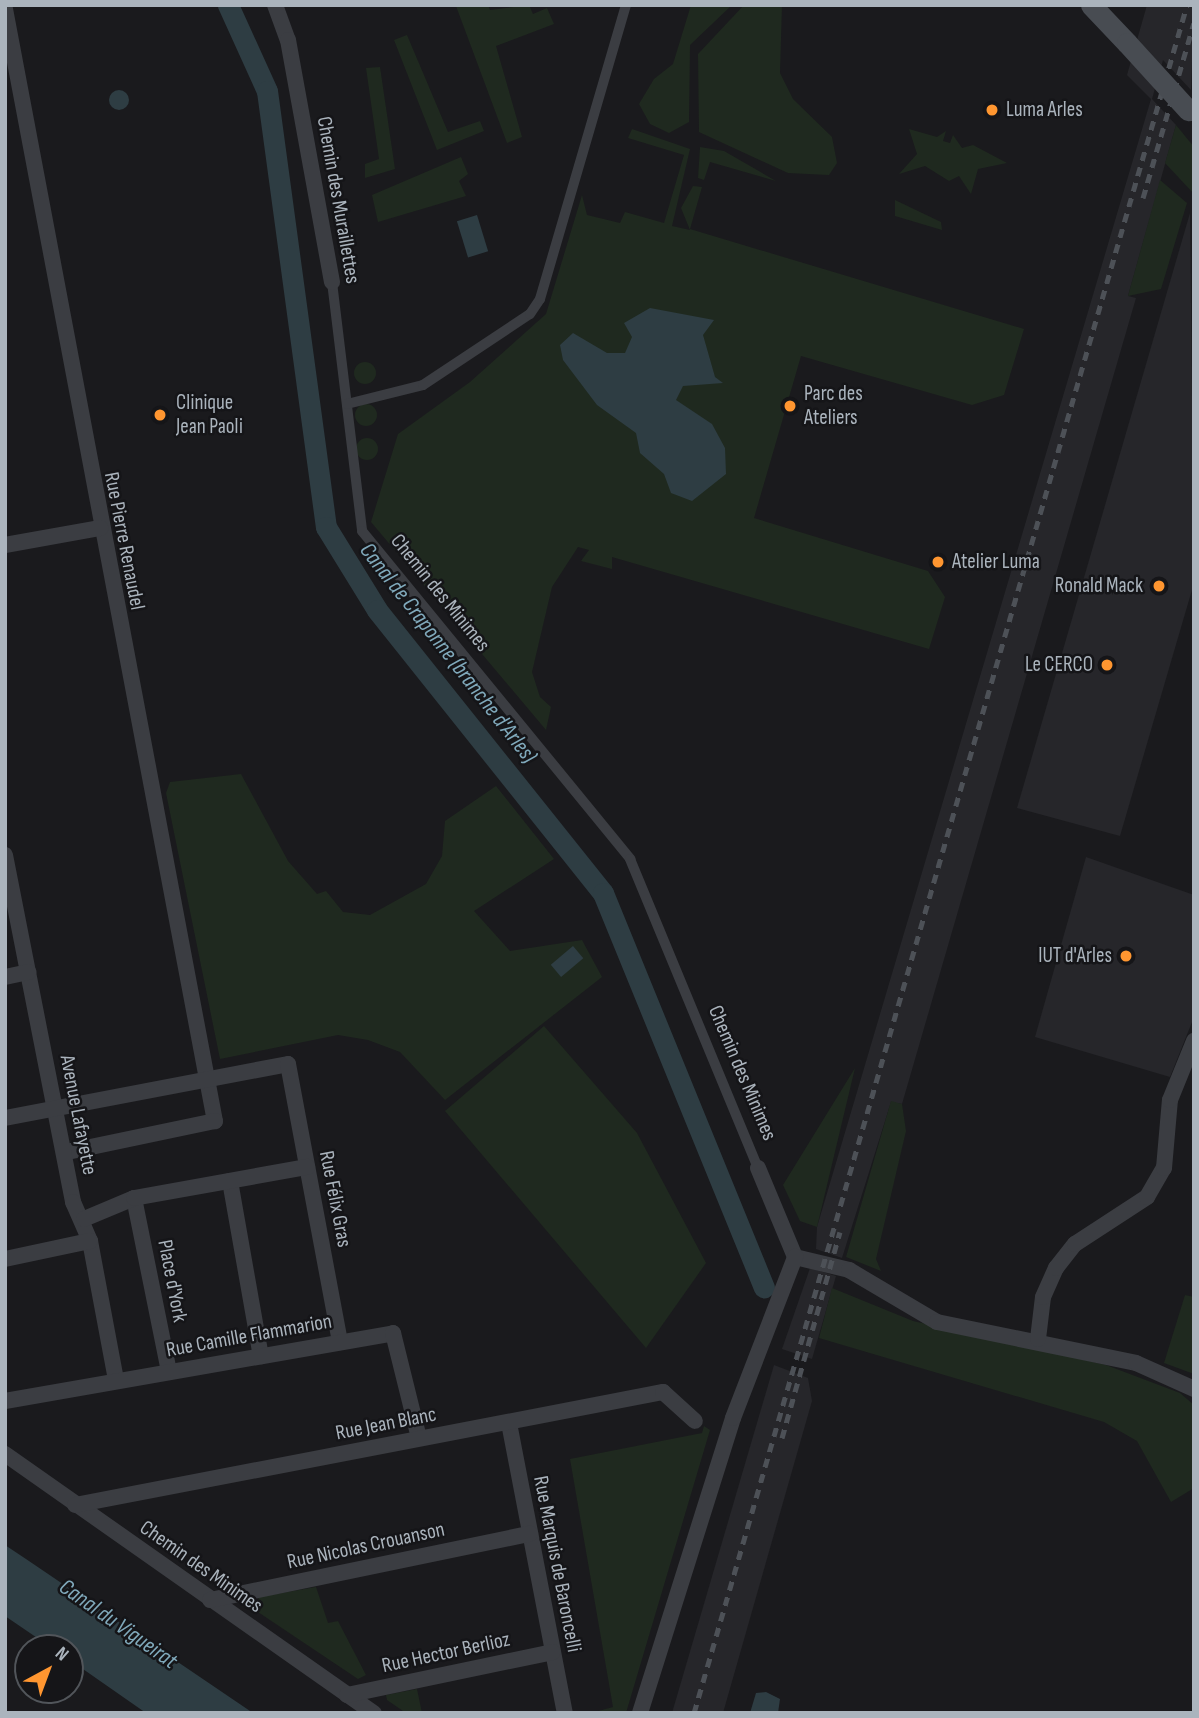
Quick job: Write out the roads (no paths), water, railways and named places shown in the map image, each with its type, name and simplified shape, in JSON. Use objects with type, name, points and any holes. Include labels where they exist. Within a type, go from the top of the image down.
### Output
[{"type":"main road","points":[[1091,5],[1191,113]]},
{"type":"street","name":"Chemin des Muraillettes","points":[[275,5],[288,40],[332,282],[346,404]]},
{"type":"street","points":[[346,404],[423,385],[530,314],[540,299],[626,5]]},
{"type":"street","name":"Rue Pierre Renaudel","points":[[5,9],[100,528],[215,1121],[66,1153]]},
{"type":"street","name":"Chemin des Minimes","points":[[346,404],[362,531],[629,859],[795,1257]]},
{"type":"street","points":[[5,545],[100,528]]},
{"type":"street","name":"Avenue Lafayette","points":[[5,855],[66,1153],[73,1202],[84,1219],[90,1241],[116,1380]]},
{"type":"street","points":[[5,977],[28,972]]},
{"type":"street","points":[[1038,1339],[1043,1297],[1056,1268],[1075,1244],[1147,1197],[1164,1168],[1170,1100],[1194,1041]]},
{"type":"street","name":"Rue Félix Gras","points":[[207,1080],[288,1064],[340,1342]]},
{"type":"street","points":[[5,1118],[207,1080]]},
{"type":"street","points":[[84,1219],[134,1198],[307,1167]]},
{"type":"street","points":[[230,1181],[261,1356]]},
{"type":"street","name":"Place d'York","points":[[134,1198],[169,1371]]},
{"type":"street","points":[[5,1259],[90,1241]]},
{"type":"street","points":[[640,1713],[771,1310],[785,1270],[795,1257],[849,1270],[937,1322],[1038,1339],[1136,1363],[1194,1389]]},
{"type":"street","name":"Rue Camille Flammarion","points":[[5,1401],[393,1333],[419,1438]]},
{"type":"street","name":"Rue Jean Blanc","points":[[75,1505],[663,1392],[695,1420]]},
{"type":"street","name":"Rue Marquis de Baroncelli","points":[[509,1423],[565,1713]]},
{"type":"street","name":"Chemin des Minimes","points":[[5,1454],[374,1713]]},
{"type":"street","name":"Rue Nicolas Crouanson","points":[[210,1600],[530,1534]]},
{"type":"street","name":"Rue Hector Berlioz","points":[[347,1695],[553,1653]]},
{"type":"water","points":[[119,90],[126,93],[129,100],[126,107],[119,110],[112,107],[109,100],[112,93]]},
{"type":"water","points":[[477,215],[488,251],[468,257],[457,221]]},
{"type":"water","points":[[650,308],[714,320],[703,335],[715,377],[723,383],[683,386],[676,400],[712,424],[725,448],[726,474],[692,501],[671,493],[664,474],[640,453],[636,433],[597,405],[563,360],[560,345],[573,333],[607,353],[625,353],[632,337],[624,323]]},
{"type":"water","points":[[573,946],[583,958],[561,977],[551,965]]},
{"type":"water","name":"Canal du Vigueirat","points":[[5,1545],[253,1713],[146,1713],[84,1670],[84,1634],[31,1634],[5,1616]]},
{"type":"water","points":[[766,1692],[780,1699],[778,1713],[750,1713],[756,1693]]},
{"type":"waterway","name":"Canal de Craponne (branche d'Arles)","points":[[228,5],[267,91],[326,527],[377,610],[603,893],[764,1287]]},
{"type":"railway","points":[[694,1713],[1187,5]]},
{"type":"railway","points":[[1143,198],[1194,23]]},
{"type":"railway","points":[[782,1438],[840,1232]]},
{"type":"place","name":"Luma Arles","points":[[992,110]]},
{"type":"place","name":"Parc des Ateliers","points":[[790,406]]},
{"type":"place","name":"Clinique Jean Paoli","points":[[160,415]]},
{"type":"place","name":"Atelier Luma","points":[[938,562]]},
{"type":"place","name":"Ronald Mack","points":[[1159,586]]},
{"type":"place","name":"Le CERCO","points":[[1107,665]]},
{"type":"place","name":"IUT d'Arles","points":[[1126,956]]}]
